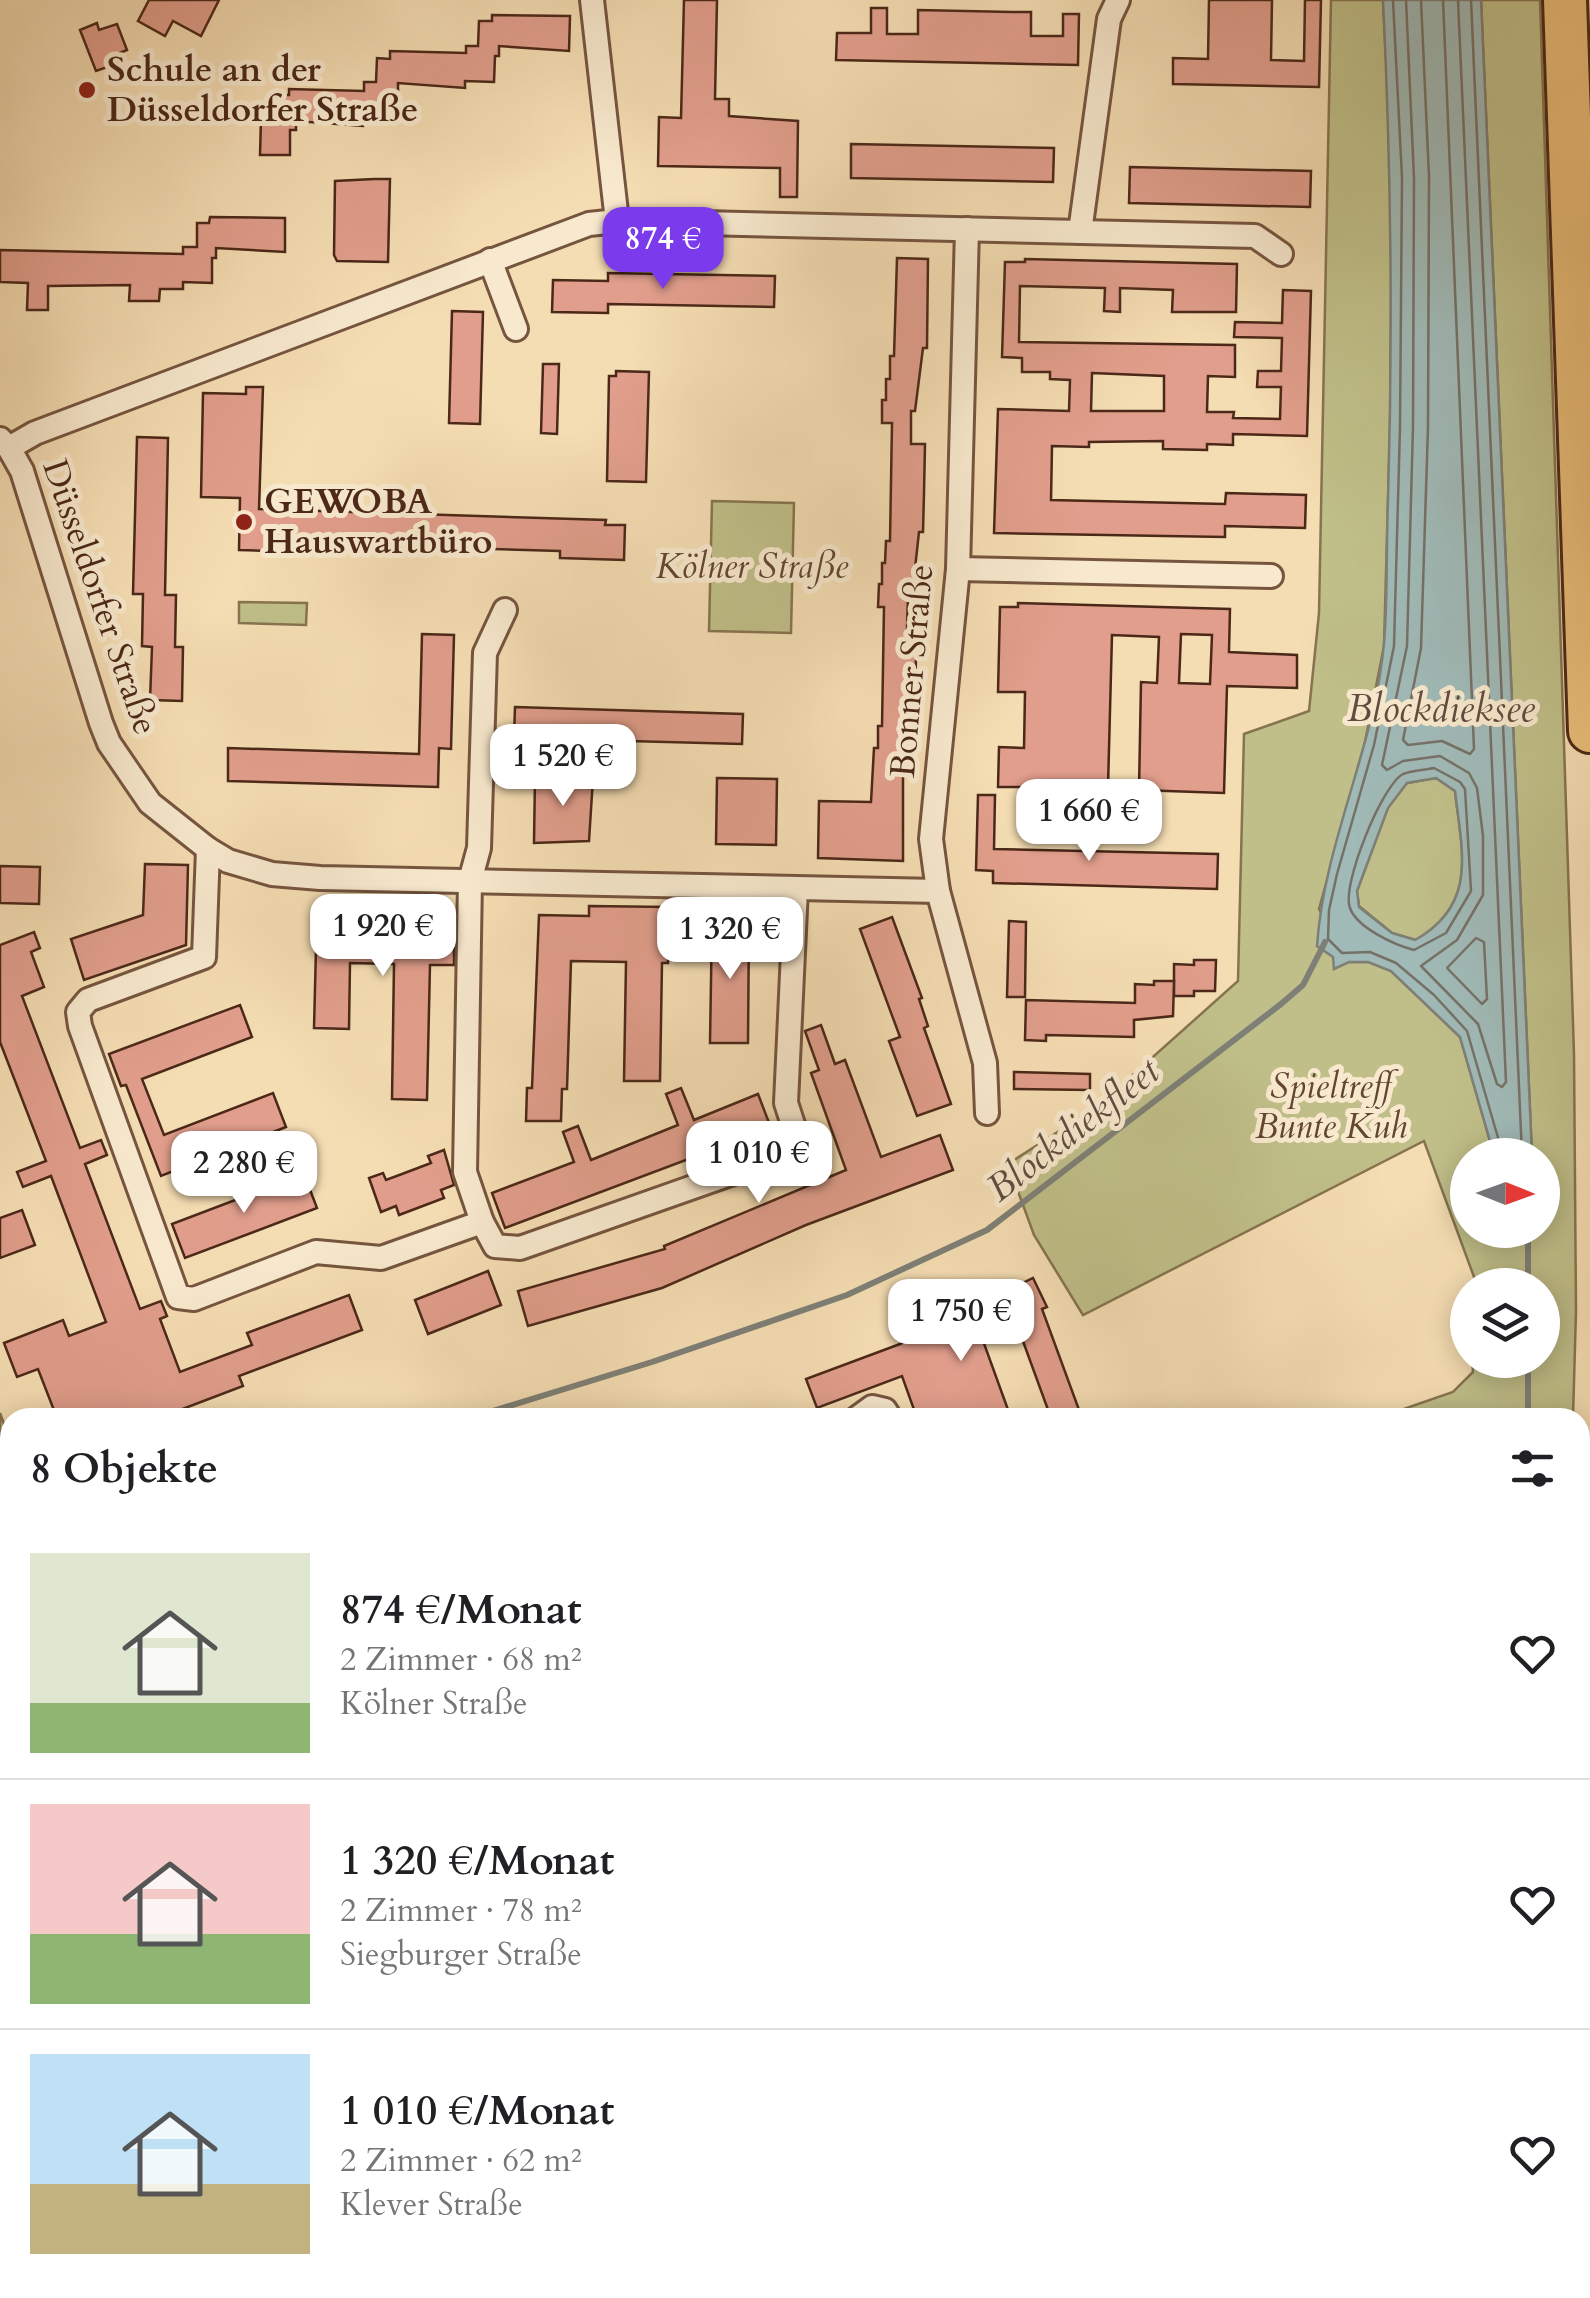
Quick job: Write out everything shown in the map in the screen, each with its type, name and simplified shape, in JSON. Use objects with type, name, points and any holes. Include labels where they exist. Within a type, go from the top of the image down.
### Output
[{"type":"highway","points":[[1565,0],[1590,732]]},
{"type":"street","points":[[592,0],[617,221]]},
{"type":"street","points":[[1080,232],[1109,20],[1118,0]]},
{"type":"street","points":[[5,443],[574,229],[617,221],[1255,236],[1281,254]]},
{"type":"street","name":"Bonner Straße","points":[[968,229],[958,568],[931,839],[938,891],[984,1063],[987,1113]]},
{"type":"street","points":[[490,260],[516,328]]},
{"type":"street","name":"Düsseldorfer Straße","points":[[5,443],[22,472],[109,743],[150,803],[228,861],[272,874],[938,891]]},
{"type":"street","points":[[958,568],[1271,576]]},
{"type":"street","points":[[505,610],[485,653],[479,848],[470,881],[465,1172],[482,1222],[495,1246],[520,1248],[801,1148],[786,1103],[796,888]]},
{"type":"street","points":[[208,849],[204,957],[88,1000],[78,1012],[178,1296],[194,1299],[316,1252],[382,1258],[482,1222]]},
{"type":"green space","name":"Spieltreff Bunte Kuh","points":[[1331,0],[1383,0],[1392,178],[1384,646],[1365,742],[1319,909],[1349,962],[1369,962],[1391,971],[1460,1037],[1489,1138],[1450,1138],[1450,1212],[1424,1141],[1083,1315],[1034,1235],[1008,1164],[1098,1106],[1238,981],[1244,734],[1309,711],[1319,613]]},
{"type":"green space","points":[[1481,0],[1540,0],[1574,1054],[1573,1408],[1407,1408],[1453,1392],[1467,1378],[1560,1378],[1560,1268],[1471,1268],[1463,1248],[1560,1248],[1560,1138],[1531,1138]]},
{"type":"green space","name":"Kölner Straße","points":[[712,501],[794,503],[791,633],[709,631]]},
{"type":"green space","points":[[239,602],[307,603],[306,625],[239,623]]},
{"type":"green space","points":[[1436,778],[1455,791],[1461,875],[1449,910],[1436,926],[1416,940],[1392,933],[1359,906],[1357,891],[1388,807],[1407,783]]},
{"type":"water","name":"Blockdieksee","points":[[1383,0],[1481,0],[1531,1138],[1489,1138],[1460,1037],[1391,971],[1368,962],[1349,962],[1334,969],[1333,957],[1317,946],[1329,869],[1371,720],[1384,643],[1391,312]],"holes":[[[1436,778],[1455,791],[1461,835],[1457,894],[1449,911],[1435,926],[1415,940],[1392,933],[1359,907],[1357,891],[1388,808],[1407,783]]]},
{"type":"building","points":[[149,0],[219,0],[201,36],[173,21],[165,36],[138,21]]},
{"type":"building","points":[[684,0],[717,0],[715,99],[729,99],[729,116],[798,121],[797,197],[780,197],[780,168],[658,166],[659,117],[681,118]]},
{"type":"building","points":[[1209,0],[1272,0],[1271,60],[1304,61],[1305,0],[1321,0],[1319,87],[1173,84],[1173,58],[1208,59]]},
{"type":"building","points":[[871,8],[887,8],[887,34],[918,34],[918,10],[1031,12],[1031,36],[1063,36],[1063,14],[1079,14],[1078,65],[836,60],[837,33],[871,33]]},
{"type":"building","points":[[492,15],[570,16],[569,51],[499,46],[494,82],[465,81],[465,88],[398,83],[398,92],[392,92],[392,118],[364,117],[363,126],[296,121],[296,130],[290,130],[290,155],[260,155],[261,119],[275,119],[276,95],[289,95],[289,89],[364,91],[364,82],[376,82],[377,58],[390,59],[390,51],[466,53],[466,46],[478,46],[479,21],[492,21]]},
{"type":"building","points":[[97,23],[99,30],[117,24],[127,50],[110,57],[113,65],[96,71],[80,30]]},
{"type":"building","points":[[851,144],[1054,148],[1053,182],[851,178]]},
{"type":"building","points":[[1130,167],[1311,171],[1310,207],[1129,203]]},
{"type":"building","points":[[390,179],[388,262],[337,261],[335,181]]},
{"type":"building","points":[[210,217],[285,218],[285,252],[216,248],[212,283],[183,282],[183,289],[160,289],[159,301],[129,301],[130,285],[48,286],[48,310],[27,310],[28,283],[0,282],[0,250],[183,254],[183,247],[197,247],[197,223],[209,223]]},
{"type":"building","points":[[897,258],[928,259],[927,348],[923,348],[915,411],[911,411],[911,444],[925,444],[923,532],[919,532],[912,596],[908,596],[907,628],[916,628],[916,658],[914,717],[903,759],[903,861],[818,858],[819,801],[871,802],[874,748],[878,748],[878,726],[882,726],[884,607],[878,607],[886,541],[890,541],[892,423],[882,423],[882,400],[886,400],[886,379],[890,379],[890,356],[894,356]]},
{"type":"building","points":[[1005,262],[1237,264],[1236,312],[1172,312],[1173,290],[1120,288],[1120,312],[1104,311],[1105,288],[1020,286],[1019,342],[1235,345],[1235,377],[1208,376],[1207,412],[1234,412],[1233,418],[1280,419],[1281,387],[1257,387],[1258,371],[1281,371],[1282,338],[1234,337],[1235,322],[1282,323],[1283,290],[1311,291],[1307,436],[1233,434],[1233,445],[1207,444],[1207,450],[1163,449],[1163,441],[1052,446],[1051,500],[1225,504],[1226,493],[1306,495],[1305,528],[1225,526],[1225,537],[994,533],[998,409],[1069,411],[1070,380],[1050,379],[1050,372],[1022,372],[1022,358],[1002,357]],"holes":[[[1092,373],[1164,376],[1164,411],[1091,411]]]},
{"type":"building","points":[[608,273],[775,276],[774,307],[608,304],[608,313],[552,312],[553,280],[608,281]]},
{"type":"building","points":[[452,311],[483,312],[480,424],[449,423]]},
{"type":"building","points":[[543,364],[559,364],[557,434],[541,433]]},
{"type":"building","points":[[616,371],[649,372],[646,482],[607,481],[609,376],[616,376]]},
{"type":"building","points":[[246,387],[263,387],[259,509],[606,520],[605,525],[625,525],[624,560],[560,558],[560,551],[324,544],[324,553],[239,550],[240,498],[201,497],[203,393],[246,394]]},
{"type":"building","points":[[137,437],[168,438],[165,595],[176,595],[175,647],[183,647],[182,701],[150,700],[152,647],[142,646],[143,594],[133,594]]},
{"type":"building","points":[[1018,603],[1230,609],[1229,652],[1297,655],[1297,688],[1227,686],[1224,793],[1139,790],[1141,682],[1157,683],[1159,637],[1112,635],[1108,787],[998,787],[999,747],[1024,748],[1025,692],[998,692],[1000,607],[1018,607]],"holes":[[[1181,634],[1212,635],[1210,684],[1179,683]]]},
{"type":"building","points":[[422,634],[454,635],[451,749],[439,748],[438,787],[228,781],[228,748],[419,754]]},
{"type":"building","points":[[515,707],[743,714],[742,744],[514,738]]},
{"type":"building","points":[[535,777],[593,778],[589,841],[534,843]]},
{"type":"building","points":[[717,778],[777,779],[776,845],[716,844]]},
{"type":"building","points":[[978,795],[995,795],[994,849],[1218,854],[1217,889],[993,883],[993,871],[976,870]]},
{"type":"building","points":[[145,864],[188,865],[186,945],[84,980],[71,939],[143,915]]},
{"type":"building","points":[[0,866],[40,867],[39,904],[0,903]]},
{"type":"building","points":[[589,906],[669,907],[668,963],[662,963],[660,1081],[624,1081],[626,962],[571,961],[567,1089],[562,1089],[561,1121],[526,1121],[527,1088],[532,1088],[539,915],[589,916]]},
{"type":"building","points":[[317,908],[438,909],[437,947],[454,948],[454,965],[430,965],[427,1100],[392,1099],[394,964],[350,963],[349,1029],[314,1028]]},
{"type":"building","points":[[892,917],[922,998],[919,999],[928,1026],[924,1028],[951,1104],[917,1116],[889,1041],[900,1037],[860,929]]},
{"type":"building","points":[[712,919],[749,920],[748,1043],[710,1043]]},
{"type":"building","points":[[1009,921],[1026,922],[1025,997],[1007,997]]},
{"type":"building","points":[[34,932],[40,948],[31,952],[44,987],[22,996],[80,1148],[101,1140],[107,1155],[85,1164],[140,1309],[161,1301],[167,1316],[160,1319],[180,1372],[252,1345],[247,1333],[349,1295],[362,1330],[239,1376],[243,1386],[185,1408],[53,1408],[38,1369],[17,1377],[4,1343],[63,1320],[69,1336],[106,1322],[51,1176],[23,1187],[17,1172],[46,1161],[0,1042],[0,945]]},
{"type":"building","points":[[1194,960],[1216,960],[1215,991],[1174,996],[1174,964],[1194,965]]},
{"type":"building","points":[[1154,981],[1174,981],[1173,1016],[1134,1020],[1134,1037],[1046,1035],[1046,1041],[1025,1040],[1026,1000],[1135,1003],[1135,984],[1154,985]]},
{"type":"building","points":[[240,1005],[252,1037],[142,1079],[164,1135],[273,1093],[286,1127],[161,1176],[126,1085],[121,1086],[109,1054]]},
{"type":"building","points":[[821,1025],[835,1064],[845,1060],[881,1157],[940,1135],[953,1170],[806,1225],[662,1288],[528,1326],[518,1291],[665,1249],[664,1246],[846,1170],[811,1073],[819,1070],[805,1031]]},
{"type":"building","points":[[1014,1072],[1090,1074],[1090,1090],[1014,1089]]},
{"type":"building","points":[[681,1088],[694,1120],[758,1094],[771,1128],[505,1228],[492,1193],[574,1162],[563,1132],[578,1126],[591,1160],[678,1125],[666,1094]]},
{"type":"building","points":[[444,1150],[454,1185],[441,1190],[444,1198],[399,1215],[396,1206],[381,1212],[369,1178],[383,1173],[386,1180],[431,1163],[428,1156]]},
{"type":"building","points":[[304,1174],[317,1208],[185,1258],[172,1224]]},
{"type":"building","points":[[22,1210],[35,1245],[0,1258],[0,1218]]},
{"type":"building","points":[[488,1271],[501,1305],[428,1334],[415,1300]]},
{"type":"building","points":[[1033,1278],[1047,1307],[1042,1309],[1078,1408],[1047,1408],[1016,1322],[982,1338],[1007,1408],[913,1408],[902,1376],[817,1408],[806,1379],[900,1344]]},
{"type":"waterway","name":"Blockdiekfleet","points":[[502,1408],[847,1295],[987,1230],[1281,1004],[1303,985],[1325,942]]},
{"type":"waterway","name":"Blockdiekfleet","points":[[1528,1248],[1528,1268]]},
{"type":"waterway","name":"Blockdiekfleet","points":[[1528,1378],[1528,1408]]},
{"type":"place","name":"Schule an der Düsseldorfer Straße","points":[[87,90]]},
{"type":"place","name":"GEWOBA Hauswartbüro","points":[[244,522]]}]
